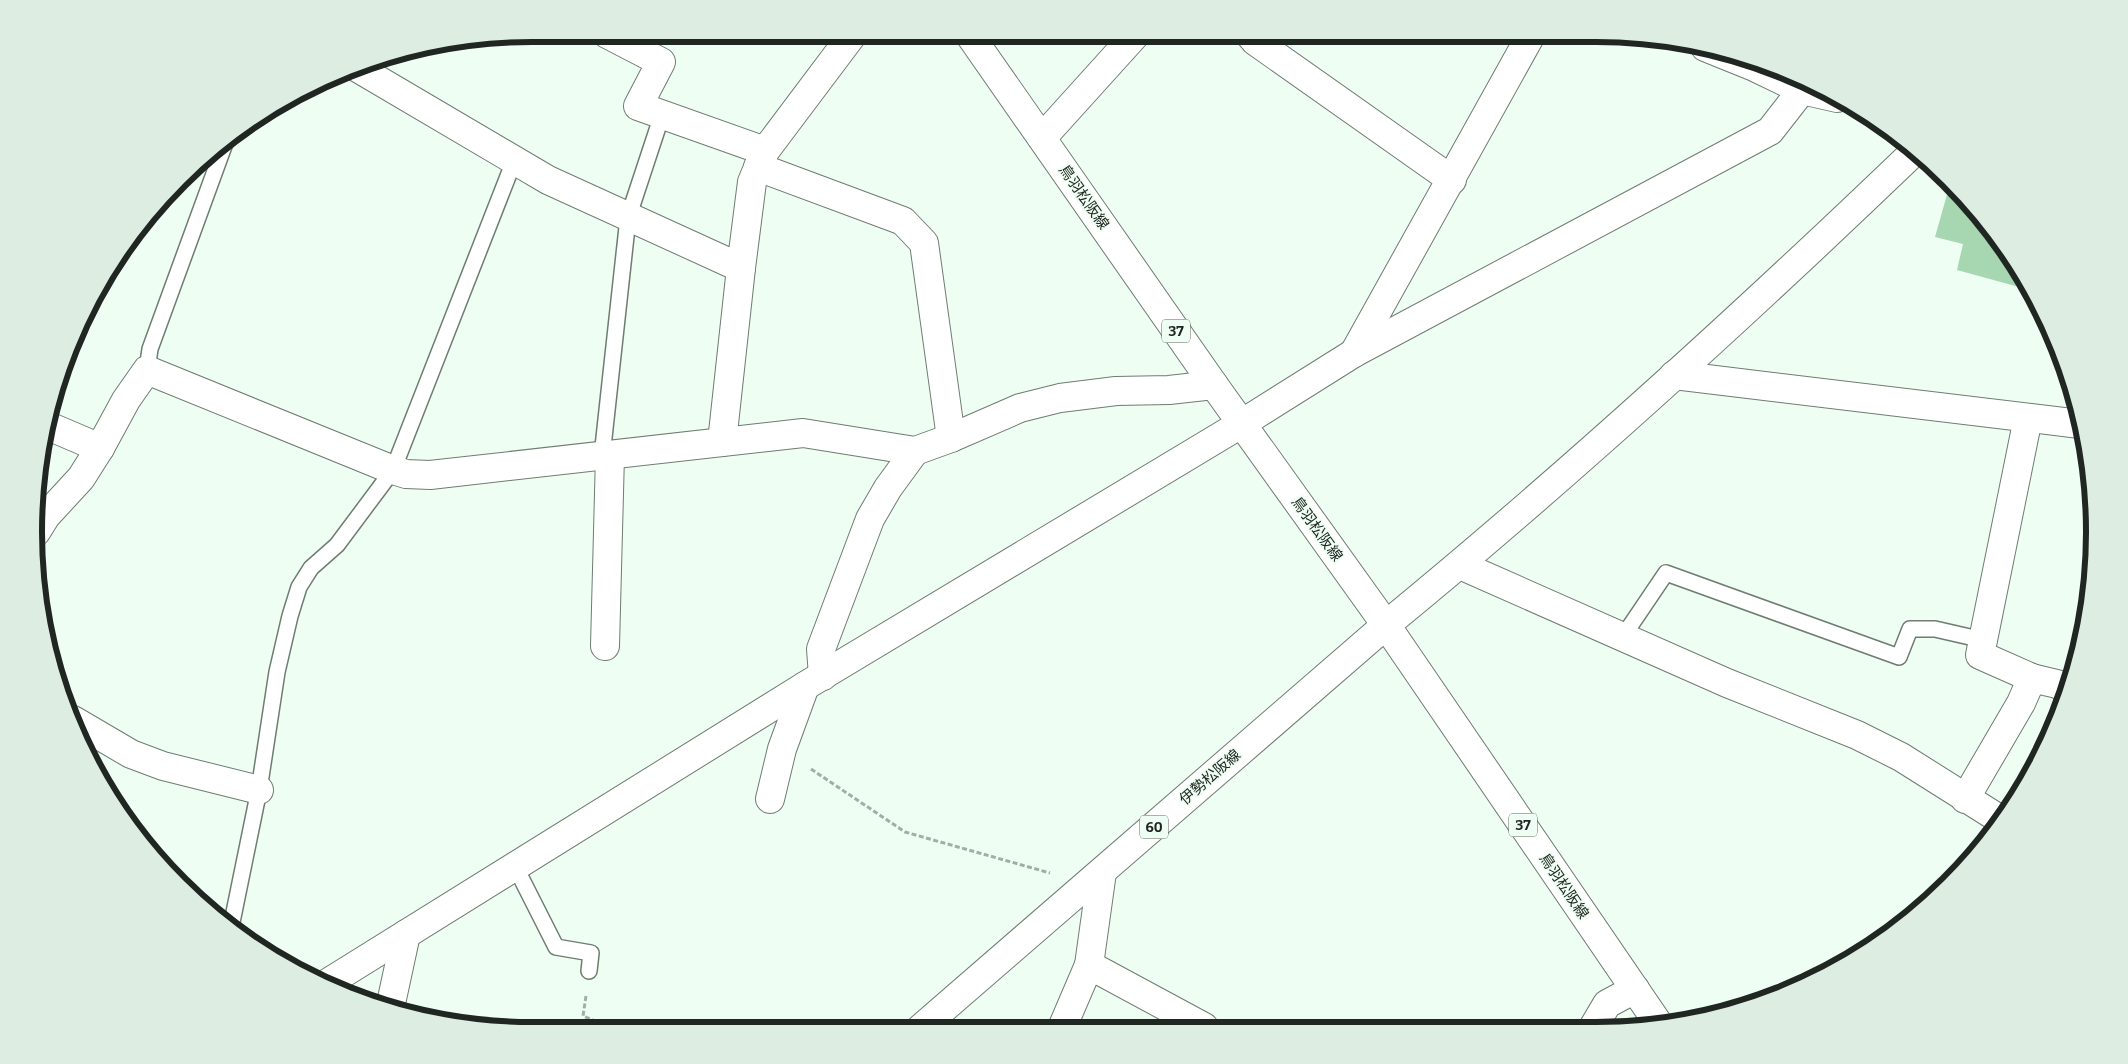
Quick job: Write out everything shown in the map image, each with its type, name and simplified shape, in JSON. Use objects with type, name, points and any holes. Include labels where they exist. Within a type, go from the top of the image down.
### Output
[{"type":"street","points":[[622,42],[661,62],[638,106],[903,221],[924,243],[951,438]]},
{"type":"street","points":[[722,442],[752,182],[762,159],[847,42]]},
{"type":"street","name":"鳥羽松阪線","points":[[975,42],[1214,385],[1386,625],[1654,1018]]},
{"type":"street","points":[[1042,138],[1129,42]]},
{"type":"street","points":[[1256,42],[1452,180]]},
{"type":"street","points":[[1354,353],[1527,42]]},
{"type":"street","points":[[365,72],[548,180],[741,268]]},
{"type":"street","points":[[1784,80],[1802,90],[1811,92]]},
{"type":"street","points":[[334,979],[814,681],[1242,424],[1354,353],[1770,131],[1802,90]]},
{"type":"street","name":"伊勢松阪線","points":[[928,1022],[1386,625],[1460,565],[1804,258],[1909,156]]},
{"type":"street","points":[[43,521],[81,478],[126,400],[146,370],[393,470],[406,474],[430,475],[803,433],[915,451],[951,438],[1020,408],[1060,398],[1116,391],[1169,390],[1214,385]]},
{"type":"street","points":[[1674,375],[2073,423]]},
{"type":"street","points":[[2028,418],[1980,655],[2032,678],[2061,686]]},
{"type":"street","points":[[54,428],[100,448]]},
{"type":"street","points":[[770,799],[782,749],[814,681],[821,649],[870,518],[888,488],[915,451]]},
{"type":"street","points":[[605,646],[606,456]]},
{"type":"street","points":[[1460,565],[1727,683],[1857,734],[1900,757],[1994,816]]},
{"type":"street","points":[[1965,799],[2021,703],[2032,678]]},
{"type":"street","points":[[83,726],[131,754],[163,766],[259,790]]},
{"type":"street","points":[[1064,1022],[1088,964],[1094,878]]},
{"type":"street","points":[[392,1001],[406,934]]},
{"type":"street","points":[[1088,964],[1195,1022]]},
{"type":"street","points":[[1596,1022],[1607,1004],[1635,989]]},
{"type":"lane","points":[[606,456],[628,218],[662,115]]},
{"type":"lane","points":[[146,370],[150,349],[221,154]]},
{"type":"lane","points":[[233,920],[259,790],[277,672],[299,587],[311,568],[337,545],[393,470],[514,161]]},
{"type":"lane","points":[[1622,638],[1666,573],[1899,657],[1910,629],[1934,629],[1983,640]]},
{"type":"lane","points":[[515,866],[556,947],[591,954],[588,971]]},
{"type":"path","points":[[782,749],[905,832],[1094,878]]},
{"type":"path","points":[[588,971],[583,1016],[598,1022]]},
{"type":"green space","points":[[1948,192],[1984,234],[2020,287],[1957,270],[1963,244],[1935,237]]}]
